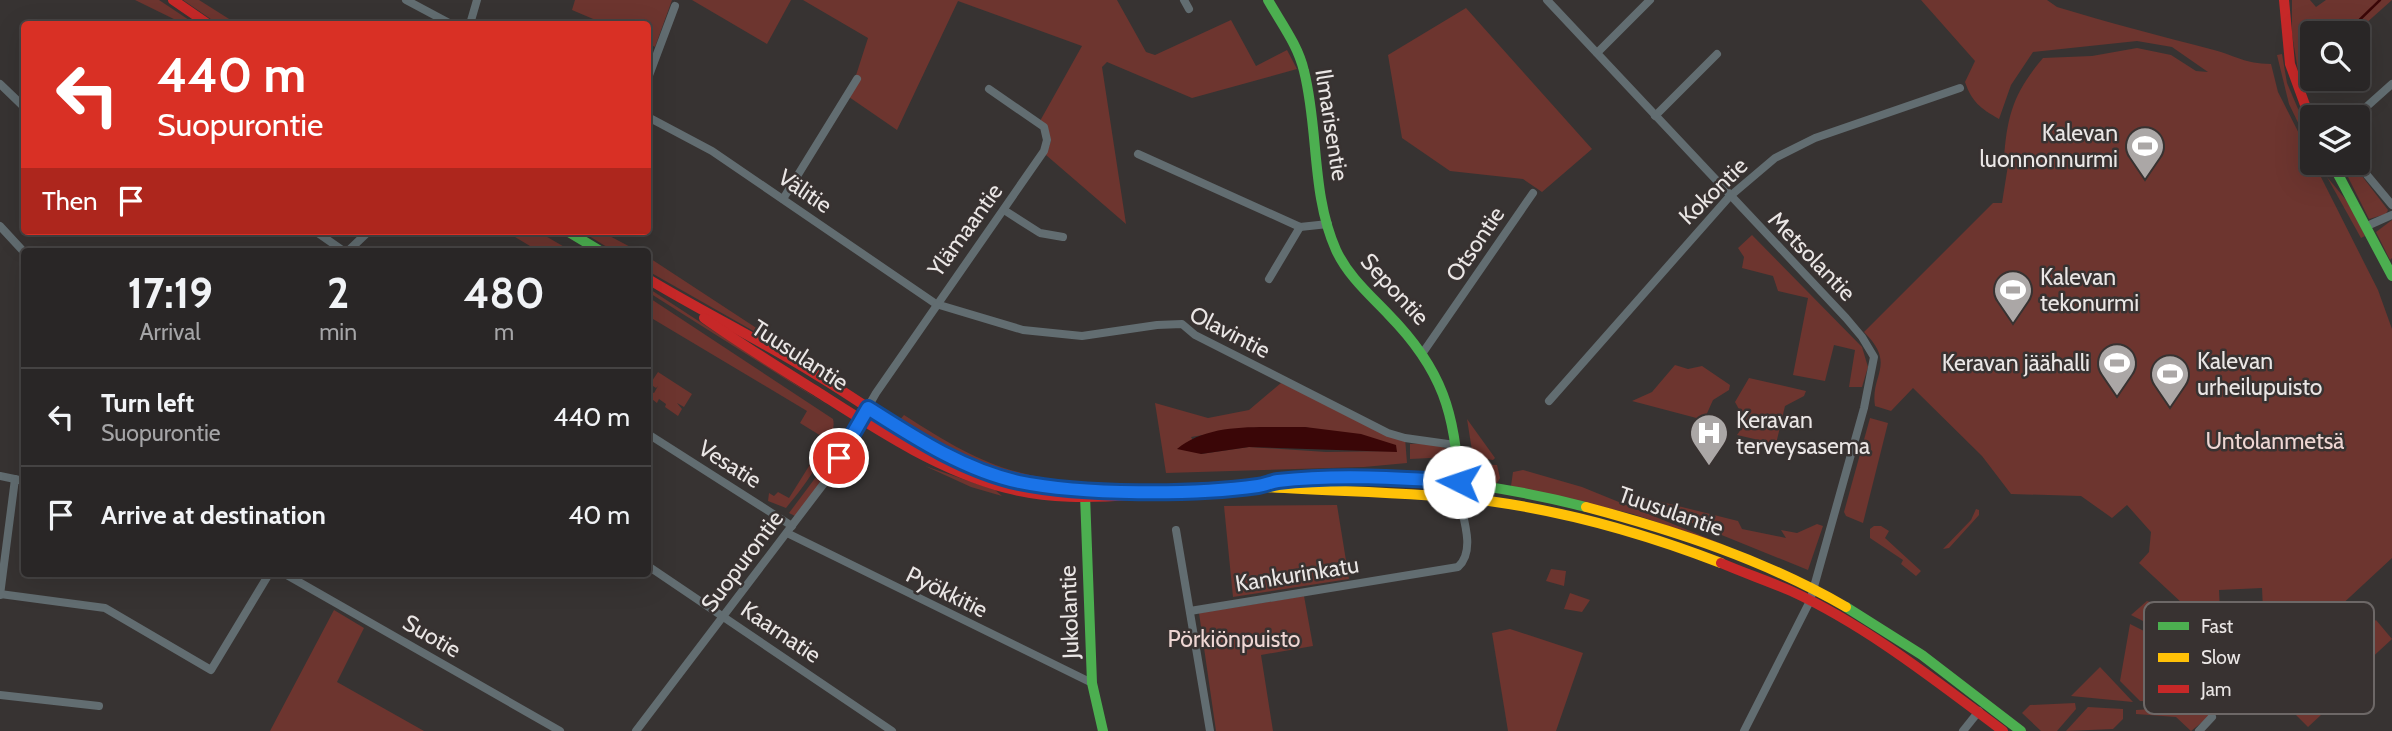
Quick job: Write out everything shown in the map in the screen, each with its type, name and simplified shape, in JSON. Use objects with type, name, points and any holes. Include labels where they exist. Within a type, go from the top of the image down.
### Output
[{"type":"main road","points":[[173,0],[204,21]]},
{"type":"main road","name":"Ilmarisentie","points":[[1268,0],[1304,70],[1328,224]]},
{"type":"main road","points":[[2284,0],[2285,42],[2291,76],[2304,105]]},
{"type":"main road","points":[[2339,175],[2392,276]]},
{"type":"main road","name":"Sepontie","points":[[1328,224],[1343,263],[1362,288],[1424,351],[1447,394],[1455,445],[1459,498]]},
{"type":"main road","points":[[574,235],[595,248]]},
{"type":"main road","name":"Tuusulantie","points":[[651,281],[815,373],[911,436],[976,468],[1018,482],[1085,495]]},
{"type":"main road","name":"Tuusulantie","points":[[659,286],[714,326],[921,457],[972,479],[1015,492],[1085,495],[1258,486],[1459,498],[1553,512],[1617,527],[1732,566],[1810,601],[1914,666],[2003,731]]},
{"type":"main road","name":"Tuusulantie","points":[[1258,486],[1277,481],[1354,479],[1459,482],[1567,501],[1624,516],[1747,559],[1814,588],[1944,668],[2021,731]]},
{"type":"main road","name":"Jukolantie","points":[[1085,495],[1092,683],[1104,731]]},
{"type":"street","points":[[406,0],[445,21]]},
{"type":"street","points":[[471,21],[477,0]]},
{"type":"street","points":[[1184,0],[1189,9]]},
{"type":"street","name":"Metsolantie","points":[[1547,0],[1863,337],[1874,357],[1864,408],[1810,601],[1754,718],[1744,731]]},
{"type":"street","points":[[1597,53],[1650,0]]},
{"type":"street","points":[[651,70],[675,6]]},
{"type":"street","points":[[1655,116],[1717,54]]},
{"type":"street","points":[[783,200],[856,79]]},
{"type":"street","points":[[0,84],[21,104]]},
{"type":"street","points":[[2368,105],[2392,84]]},
{"type":"street","name":"Kokontie","points":[[1549,401],[1729,197],[1775,158],[1793,147],[1960,88]]},
{"type":"street","name":"Ylämaantie","points":[[868,408],[936,304],[1044,151],[1047,140],[1044,127],[989,89]]},
{"type":"street","name":"Välitie","points":[[651,119],[712,151],[936,304]]},
{"type":"street","points":[[1138,154],[1300,227],[1328,224]]},
{"type":"street","points":[[2367,175],[2392,205]]},
{"type":"street","name":"Otsontie","points":[[1424,351],[1534,193]]},
{"type":"street","points":[[1004,210],[1040,233],[1063,237]]},
{"type":"street","points":[[2367,226],[2392,215]]},
{"type":"street","points":[[0,226],[21,249]]},
{"type":"street","points":[[1269,279],[1300,227]]},
{"type":"street","points":[[321,235],[340,248]]},
{"type":"street","points":[[350,248],[365,235]]},
{"type":"street","name":"Olavintie","points":[[936,304],[1023,330],[1082,336],[1182,324],[1195,335],[1388,433],[1405,439],[1455,445]]},
{"type":"street","name":"Suopurontie","points":[[636,731],[825,482],[868,408]]},
{"type":"street","name":"Vesatie","points":[[651,436],[789,530]]},
{"type":"street","points":[[0,476],[21,480]]},
{"type":"street","points":[[15,479],[0,595],[105,608],[211,670],[267,577]]},
{"type":"street","name":"Kankurinkatu","points":[[1190,611],[1458,567],[1465,559],[1467,545],[1459,498]]},
{"type":"street","name":"Pyökkitie","points":[[789,530],[1092,683]]},
{"type":"street","points":[[1176,530],[1210,731]]},
{"type":"street","name":"Kaarnatie","points":[[651,568],[892,731]]},
{"type":"street","name":"Suotie","points":[[290,577],[560,731]]},
{"type":"street","points":[[0,695],[99,706]]},
{"type":"street","points":[[1963,731],[1979,711]]},
{"type":"street","points":[[2199,731],[2212,717]]},
{"type":"green space","points":[[135,0],[159,0],[190,21],[178,21]]},
{"type":"green space","points":[[183,0],[199,0],[232,21],[214,21]]},
{"type":"green space","points":[[575,0],[672,0],[655,47],[651,45],[651,21],[598,21],[572,10]]},
{"type":"green space","points":[[692,0],[791,0],[767,44]]},
{"type":"green space","points":[[803,0],[1117,0],[1146,52],[1155,55],[1231,20],[1256,66],[1287,50],[1297,69],[1192,98],[1107,62],[1102,67],[1126,224],[1046,155],[1051,141],[1047,126],[1040,121],[1082,46],[958,1],[897,130],[849,97],[868,38]]},
{"type":"green space","name":"Kalevan urheilupuisto","points":[[1921,0],[2047,0],[2057,7],[2247,61],[2271,64],[2278,92],[2300,136],[2300,175],[2320,175],[2378,290],[2392,329],[2392,558],[2345,602],[2263,602],[2262,588],[2219,590],[2220,602],[2181,602],[2139,563],[2149,552],[2151,532],[2127,505],[2112,518],[2081,496],[2011,494],[1982,456],[1913,388],[1891,411],[1875,406],[1874,395],[1881,361],[1874,343],[1864,332],[1993,203],[2002,203],[2009,159],[2004,159],[2010,117],[2025,82],[2043,58],[2092,56],[2137,48],[2171,55],[2196,71],[2208,72],[2172,47],[2137,41],[2033,52],[2011,85],[1999,119],[1977,104],[1965,82],[1975,61]]},
{"type":"green space","points":[[2292,0],[2310,0],[2316,7],[2326,0],[2392,0],[2368,21],[2300,21],[2300,83],[2292,34]]},
{"type":"green space","points":[[1466,8],[1592,149],[1542,192],[1523,179],[1450,171],[1402,138],[1388,55]]},
{"type":"green space","points":[[2282,54],[2287,83],[2300,114],[2300,127],[2289,104],[2277,55]]},
{"type":"green space","points":[[2347,175],[2361,175],[2388,210],[2386,214],[2369,219]]},
{"type":"green space","points":[[2327,177],[2351,206],[2365,236],[2361,238]]},
{"type":"green space","points":[[2392,220],[2392,258],[2390,260],[2376,232]]},
{"type":"green space","points":[[512,235],[544,235],[566,248],[533,248]]},
{"type":"green space","points":[[587,235],[608,235],[632,248],[609,248]]},
{"type":"green space","points":[[1752,235],[1862,347],[1868,367],[1862,387],[1849,387],[1855,350],[1834,345],[1825,381],[1793,375],[1808,298],[1778,291],[1773,276],[1742,268],[1744,257],[1738,248]]},
{"type":"green space","points":[[651,259],[810,363],[651,273]]},
{"type":"green space","points":[[651,290],[833,409],[651,294]]},
{"type":"green space","points":[[651,299],[833,419],[830,440],[824,453],[809,479],[786,508],[768,501],[769,493],[774,496],[778,492],[789,498],[826,439],[800,423],[807,411],[651,318]]},
{"type":"green space","points":[[1675,365],[1688,369],[1702,366],[1730,385],[1729,390],[1713,400],[1704,420],[1632,401],[1652,392]]},
{"type":"green space","points":[[658,372],[692,394],[684,407],[677,403],[682,409],[678,416],[659,399],[657,403],[651,398],[651,392],[654,393],[658,386],[656,388],[651,382]]},
{"type":"green space","points":[[1749,378],[1806,391],[1804,396],[1785,406],[1776,444],[1737,435],[1746,422],[1735,402]]},
{"type":"green space","points":[[1281,383],[1405,438],[1407,463],[1364,467],[1166,473],[1155,403],[1208,418],[1249,410]],"holes":[[[1305,427],[1397,451],[1326,452],[1249,447],[1201,454],[1191,437],[1245,428]]]},
{"type":"green space","points":[[904,415],[947,442],[986,461],[1028,475],[1079,482],[1025,478],[959,457],[897,423]]},
{"type":"green space","points":[[1870,418],[1888,423],[1863,523],[1846,516],[1844,512]]},
{"type":"green space","points":[[1467,419],[1495,458],[1493,460],[1473,457]]},
{"type":"green space","points":[[842,430],[838,453],[826,476],[795,516],[789,513],[816,477],[838,431]]},
{"type":"green space","points":[[1432,443],[1449,450],[1450,457],[1410,459],[1410,444]]},
{"type":"green space","points":[[1472,464],[1497,465],[1500,478],[1496,485],[1474,478],[1469,470]]},
{"type":"green space","points":[[925,466],[995,490],[1002,496],[971,487]]},
{"type":"green space","points":[[1523,470],[1582,487],[1727,546],[1633,514],[1511,486],[1513,472]]},
{"type":"green space","points":[[1630,494],[1738,521],[1742,529],[1786,538],[1781,530],[1797,533],[1817,524],[1823,526],[1808,570],[1628,497]]},
{"type":"green space","points":[[1337,505],[1349,579],[1233,597],[1224,506]]},
{"type":"green space","points":[[1976,509],[1979,510],[1979,515],[1949,548],[1943,549],[1971,520]]},
{"type":"green space","points":[[1881,526],[1889,531],[1885,538],[1921,571],[1916,576],[1901,564],[1903,560],[1870,538],[1870,529]]},
{"type":"green space","points":[[1551,569],[1566,571],[1564,586],[1546,581]]},
{"type":"green space","points":[[1570,593],[1590,600],[1582,612],[1564,609]]},
{"type":"green space","name":"Pörkiönpuisto","points":[[1304,596],[1313,646],[1261,655],[1273,731],[1216,731],[1199,613]]},
{"type":"green space","points":[[2144,604],[2144,622],[2131,615]]},
{"type":"green space","points":[[334,610],[364,628],[337,682],[424,731],[270,731]]},
{"type":"green space","points":[[2376,620],[2392,639],[2374,656]]},
{"type":"green space","points":[[2130,624],[2144,631],[2144,701],[2140,701],[2120,681]]},
{"type":"green space","points":[[1510,629],[1583,653],[1556,731],[1508,731],[1492,633]]},
{"type":"green space","points":[[2100,667],[2133,702],[2071,696]]},
{"type":"green space","points":[[2075,703],[2076,709],[2057,731],[2041,731],[2022,713],[2030,705]]},
{"type":"green space","points":[[2088,707],[2123,709],[2123,719],[2113,729],[2066,731]]},
{"type":"green space","points":[[2136,710],[2144,710],[2144,714],[2212,714],[2191,731],[2176,717],[2136,714]]},
{"type":"green space","points":[[2295,714],[2322,714],[2308,727]]},
{"type":"shaded area","points":[[1305,427],[1361,434],[1396,445],[1397,452],[1249,447],[1201,454],[1177,449],[1190,440],[1221,430]]},
{"type":"waterway","points":[[2358,21],[2380,0]]},
{"type":"traffic: fast","points":[[1268,0],[1293,43],[1304,71],[1323,207],[1336,250],[1353,277],[1407,335],[1434,374],[1450,415],[1459,488]]},
{"type":"traffic: fast","points":[[2338,175],[2392,276]]},
{"type":"traffic: fast","points":[[574,235],[595,248]]},
{"type":"traffic: fast","points":[[1182,490],[1316,478],[1394,477],[1511,491],[1586,507]]},
{"type":"traffic: fast","points":[[1085,495],[1092,683],[1103,731]]},
{"type":"traffic: fast","points":[[1846,607],[1922,655],[2021,731]]},
{"type":"traffic: slow","points":[[1265,487],[1489,501],[1607,525],[1721,563]]},
{"type":"traffic: slow","points":[[1586,507],[1719,548],[1784,575],[1846,607]]},
{"type":"traffic: jam","points":[[173,0],[204,21]]},
{"type":"traffic: jam","points":[[2284,0],[2290,64],[2305,105]]},
{"type":"traffic: jam","points":[[651,281],[794,362],[913,436],[975,467],[1032,483],[1062,487],[1122,491],[1182,490]]},
{"type":"traffic: jam","points":[[704,318],[865,422],[957,471],[1006,488],[1038,494],[1085,497],[1133,495]]},
{"type":"traffic: jam","points":[[1721,563],[1791,591],[1874,637],[2003,731]]},
{"type":"place","name":"Kalevan luonnonnurmi","points":[[2145,180]]},
{"type":"place","name":"Kalevan tekonurmi","points":[[2013,324]]},
{"type":"place","name":"Keravan jäähalli","points":[[2117,397]]},
{"type":"place","name":"Kalevan urheilupuisto","points":[[2170,408]]},
{"type":"place","name":"Keravan terveysasema","points":[[1709,467]]},
{"type":"route","points":[[839,458],[868,408],[911,436],[976,468],[1018,482],[1052,488],[1165,491],[1258,486],[1277,481],[1365,478],[1459,482]]},
{"type":"park label","name":"Untolanmetsä","points":[[2275,441]]}]
